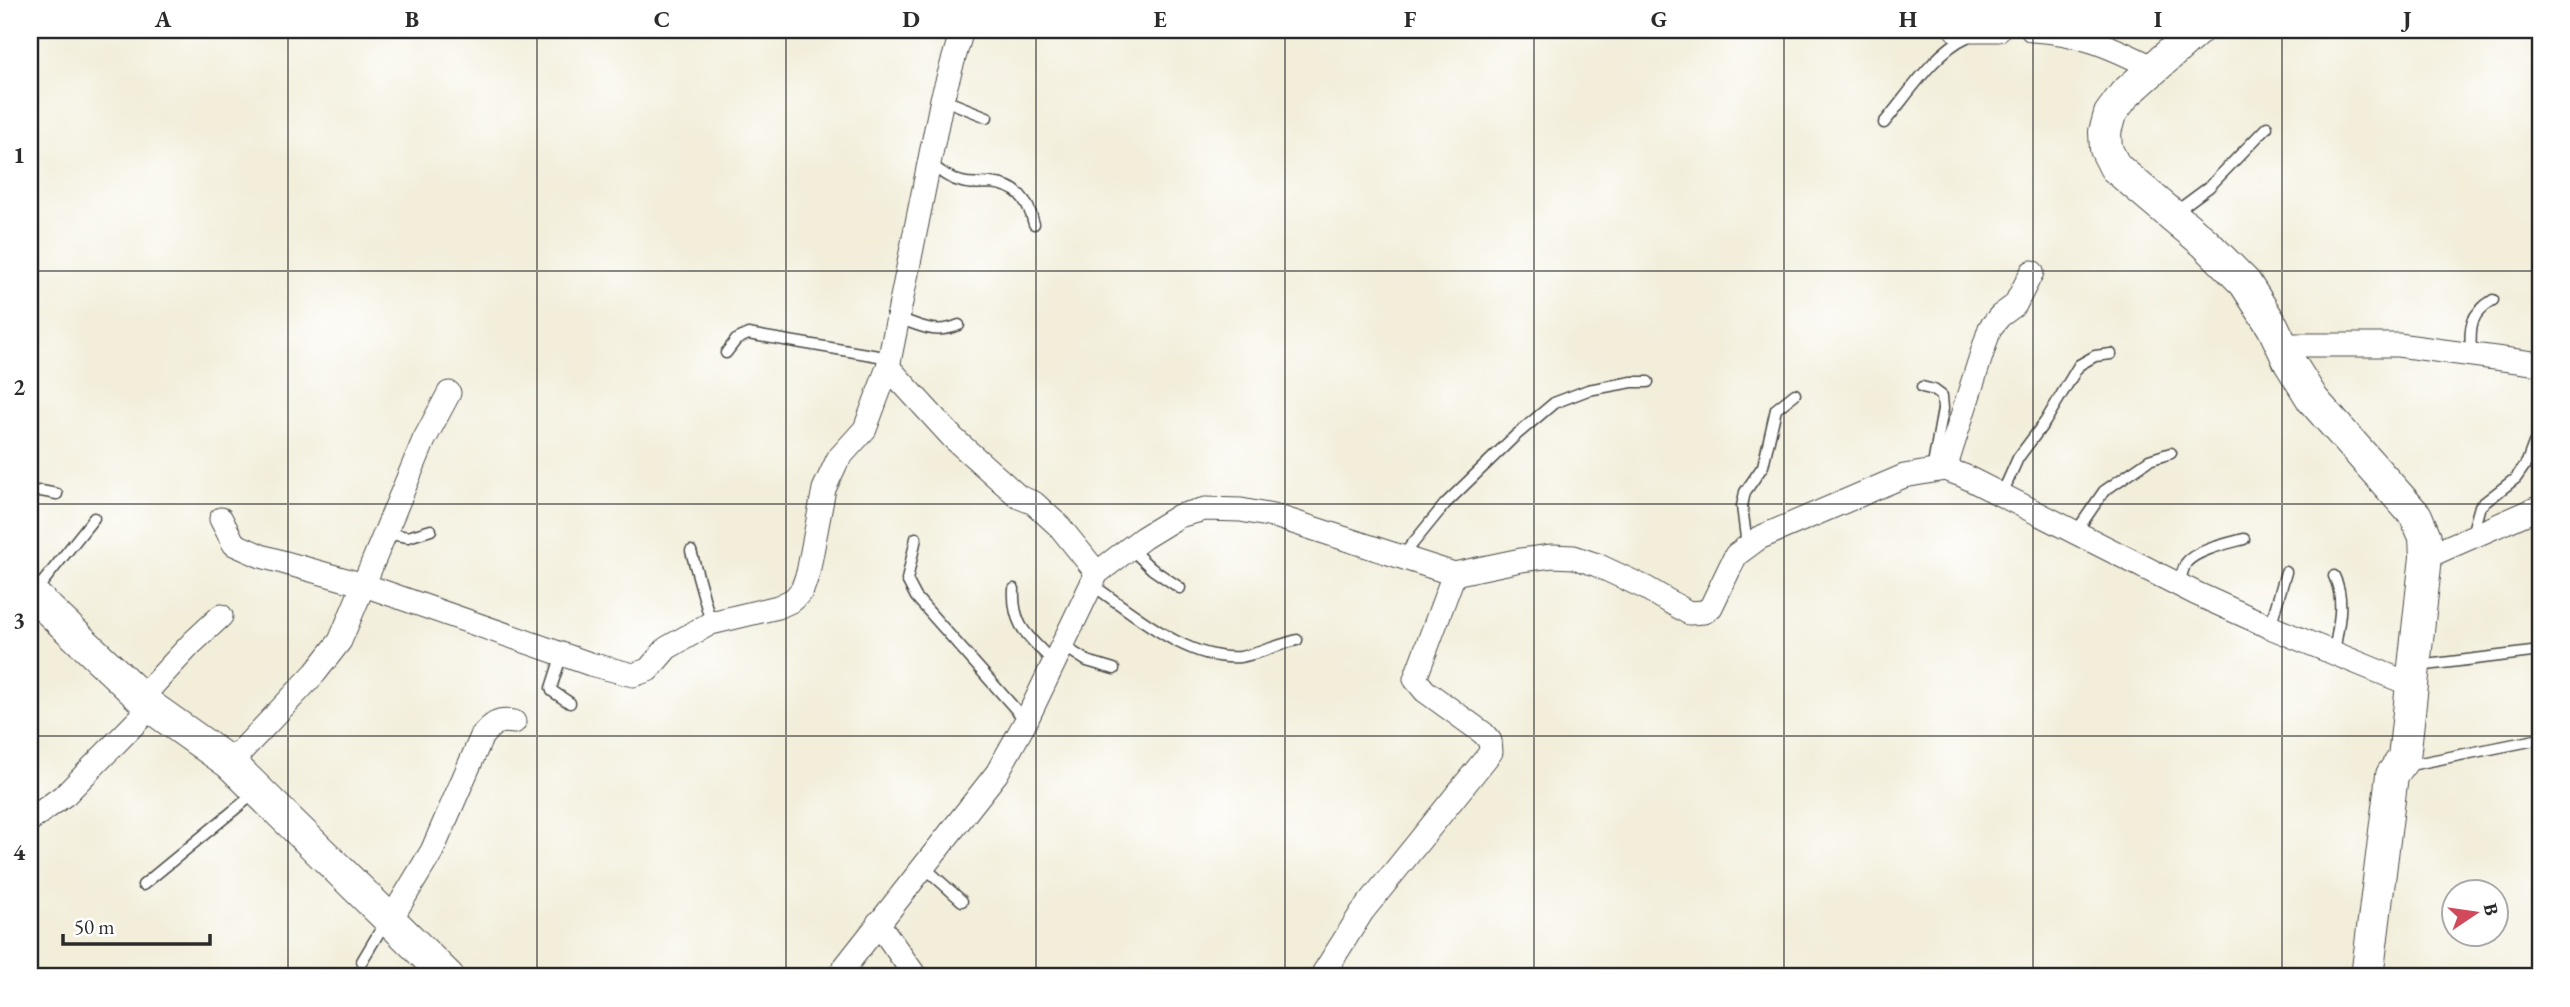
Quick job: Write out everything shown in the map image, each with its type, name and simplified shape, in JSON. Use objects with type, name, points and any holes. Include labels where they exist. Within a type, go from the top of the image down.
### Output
[{"type":"street","points":[[221,519],[234,544],[261,556],[364,585],[562,654],[634,675],[642,674],[667,648],[711,623],[778,607],[793,600],[802,590],[808,573],[824,489],[838,459],[865,429],[889,362],[942,99],[962,30]]},
{"type":"street","points":[[2032,30],[2047,30],[2101,42],[2154,68]]},
{"type":"street","points":[[2197,30],[2124,95],[2110,114],[2105,132],[2106,149],[2115,167],[2206,243],[2245,283],[2313,400],[2416,516],[2425,537],[2426,557],[2404,758],[2392,775],[2367,977]]},
{"type":"street","points":[[1938,470],[1990,328],[2015,305],[2032,272]]},
{"type":"street","points":[[2281,345],[2398,345],[2540,363]]},
{"type":"street","points":[[889,362],[953,438],[1019,497],[1034,503],[1060,527],[1094,578]]},
{"type":"street","points":[[230,763],[315,673],[340,641],[424,440],[449,393]]},
{"type":"street","points":[[836,977],[997,773],[1026,721],[1094,578],[1130,548],[1179,516],[1205,509],[1241,510],[1278,517],[1454,574],[1521,560],[1552,556],[1574,557],[1646,588],[1689,613],[1704,612],[1711,607],[1736,555],[1759,538],[1904,476],[1938,470],[1964,475],[2270,627],[2334,652],[2414,676]]},
{"type":"street","points":[[2426,557],[2540,507]]},
{"type":"street","points":[[1321,977],[1362,912],[1491,752],[1490,741],[1483,733],[1425,691],[1415,679],[1454,574]]},
{"type":"street","points":[[31,593],[146,702],[230,763],[448,977]]},
{"type":"street","points":[[30,820],[66,794],[146,702],[192,643],[221,616]]},
{"type":"street","points":[[390,918],[432,851],[482,736],[491,724],[503,720],[514,722]]},
{"type":"street","points":[[878,923],[916,977]]},
{"type":"lane","points":[[1884,123],[1944,52],[1957,41],[1978,30]]},
{"type":"lane","points":[[942,99],[987,117]]},
{"type":"lane","points":[[2172,215],[2209,187],[2267,127]]},
{"type":"lane","points":[[929,163],[953,180],[1002,185],[1024,197],[1030,206],[1034,224]]},
{"type":"lane","points":[[2472,355],[2470,326],[2479,308],[2493,300]]},
{"type":"lane","points":[[898,318],[936,331],[959,325]]},
{"type":"lane","points":[[726,353],[736,340],[748,334],[889,362]]},
{"type":"lane","points":[[2002,494],[2018,458],[2045,422],[2079,365],[2095,356],[2111,354]]},
{"type":"lane","points":[[1401,558],[1445,504],[1515,436],[1554,403],[1588,390],[1632,382],[1648,383]]},
{"type":"lane","points":[[1922,387],[1934,390],[1942,396],[1938,470]]},
{"type":"lane","points":[[1747,546],[1742,506],[1745,492],[1763,466],[1776,409],[1795,394]]},
{"type":"lane","points":[[2471,537],[2480,506],[2516,478],[2527,462],[2534,443]]},
{"type":"lane","points":[[2076,532],[2104,491],[2149,460],[2172,453]]},
{"type":"lane","points":[[30,492],[57,494]]},
{"type":"lane","points":[[31,593],[94,518]]},
{"type":"lane","points":[[385,533],[408,537],[431,530]]},
{"type":"lane","points":[[916,538],[907,580],[916,597],[1026,721]]},
{"type":"lane","points":[[2179,584],[2186,563],[2192,558],[2222,544],[2244,539]]},
{"type":"lane","points":[[1130,548],[1152,569],[1180,588]]},
{"type":"lane","points":[[691,551],[711,623]]},
{"type":"lane","points":[[2270,627],[2286,572]]},
{"type":"lane","points":[[2334,576],[2340,587],[2341,600],[2334,652]]},
{"type":"lane","points":[[1094,578],[1181,645],[1207,654],[1241,657],[1297,640]]},
{"type":"lane","points":[[1014,589],[1013,609],[1019,626],[1058,654],[1114,669]]},
{"type":"lane","points":[[2414,676],[2540,651]]},
{"type":"lane","points":[[562,654],[551,688],[570,703]]},
{"type":"lane","points":[[2399,767],[2540,739]]},
{"type":"lane","points":[[143,885],[258,790]]},
{"type":"lane","points":[[922,865],[962,901]]},
{"type":"lane","points":[[362,961],[390,918]]}]
